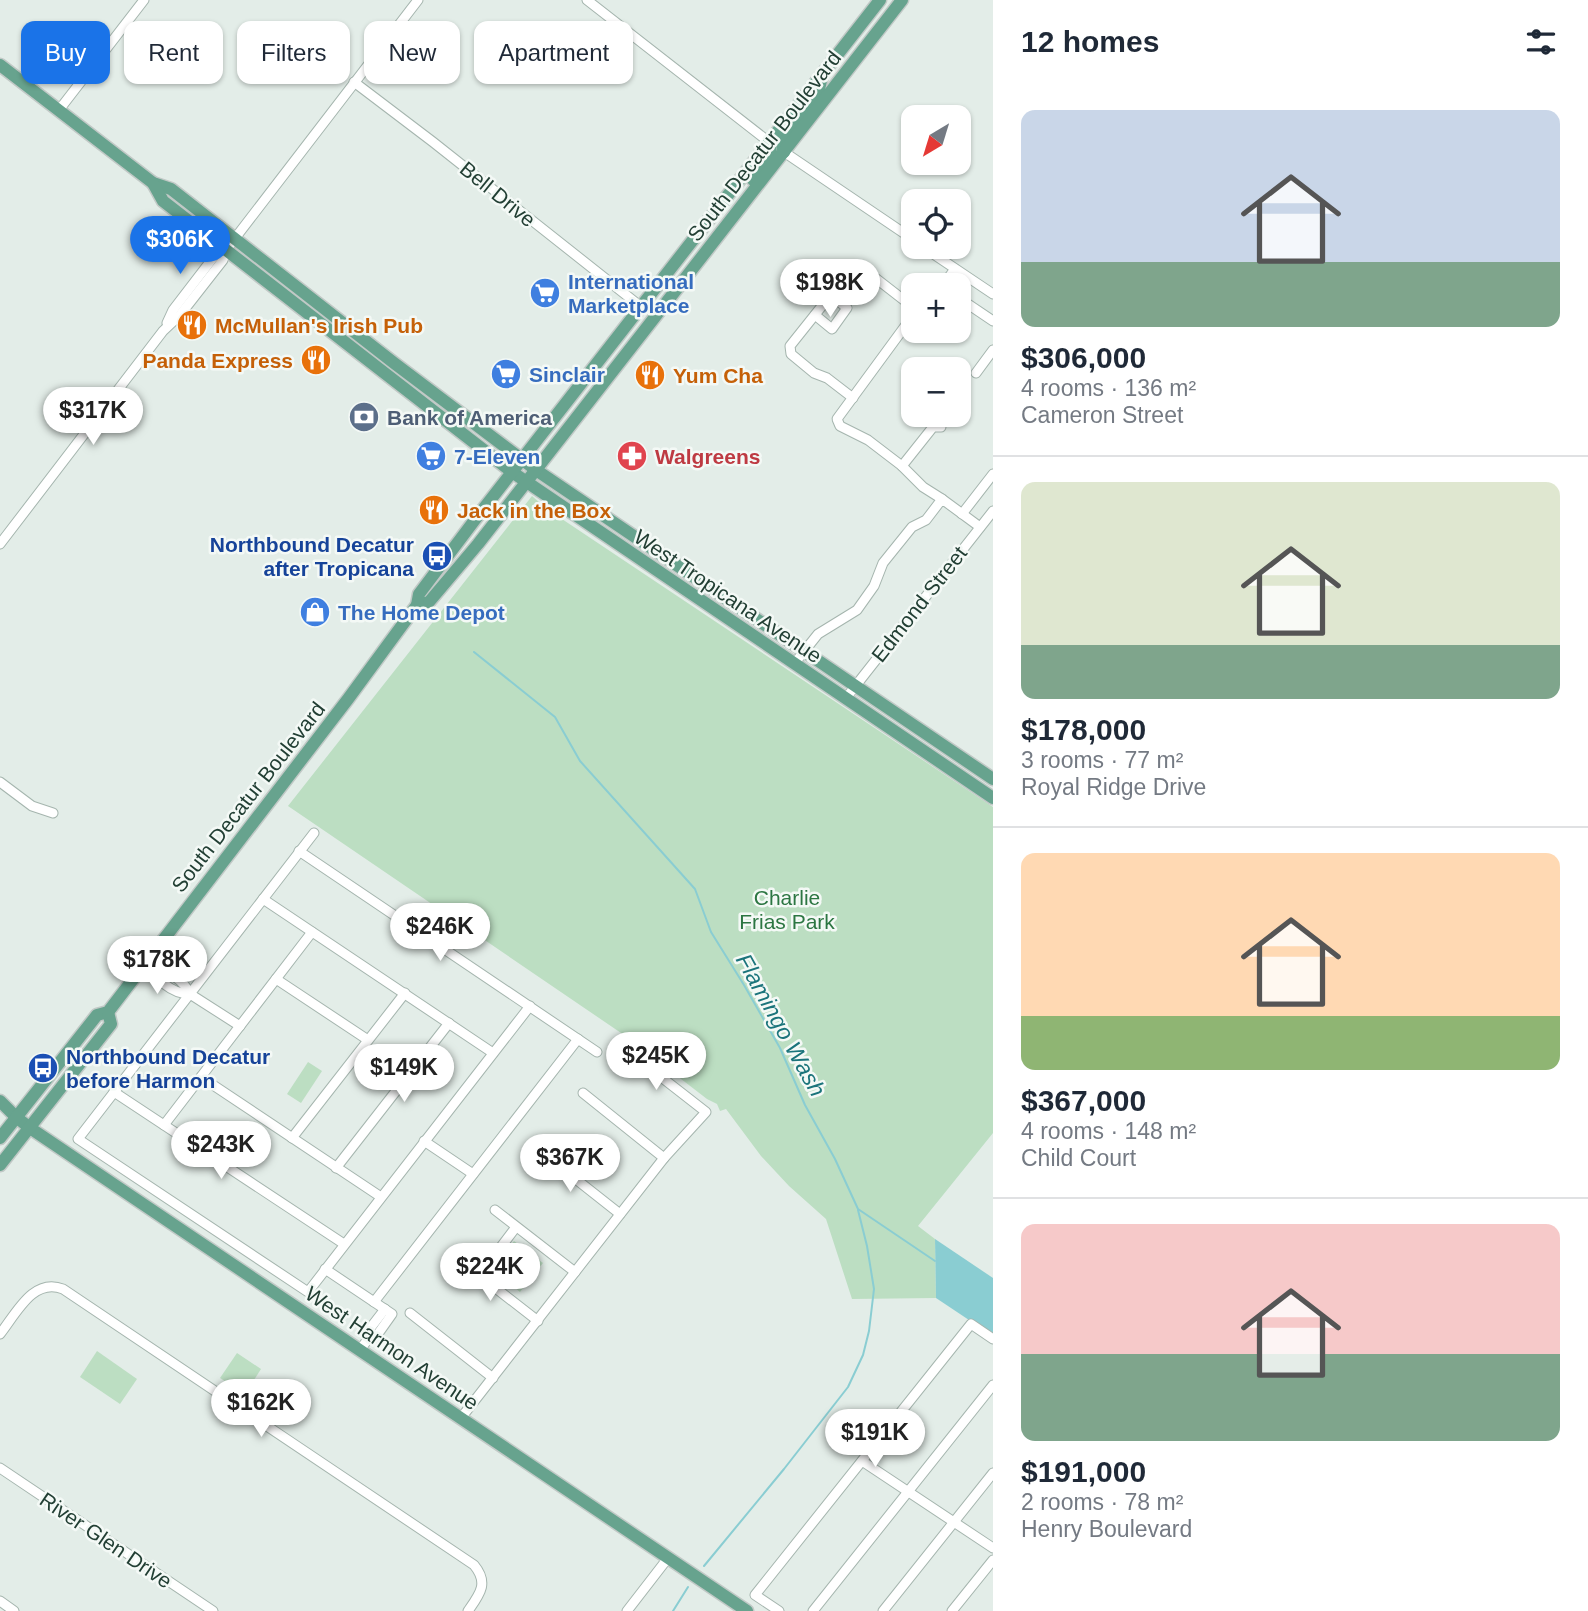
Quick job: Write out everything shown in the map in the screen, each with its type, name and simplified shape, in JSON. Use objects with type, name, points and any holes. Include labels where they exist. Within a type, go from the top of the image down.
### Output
[{"type":"main road","name":"South Decatur Boulevard","points":[[0,1138],[97,1015],[108,1012],[348,699],[417,605],[419,594],[512,472],[880,0]]},
{"type":"main road","name":"South Decatur Boulevard","points":[[417,605],[429,602],[478,544],[902,0]]},
{"type":"main road","name":"West Tropicana Avenue","points":[[0,65],[153,183],[171,189],[522,460],[993,779]]},
{"type":"main road","points":[[784,152],[782,141],[818,94],[823,73]]},
{"type":"main road","points":[[754,191],[753,179],[771,152],[769,142]]},
{"type":"main road","name":"West Tropicana Avenue","points":[[153,183],[163,201],[526,483],[993,798]]},
{"type":"main road","points":[[654,318],[652,314],[655,306],[687,262],[689,246]]},
{"type":"main road","points":[[619,363],[622,351],[643,319],[640,306]]},
{"type":"main road","points":[[374,365],[385,365],[424,394],[443,400]]},
{"type":"main road","points":[[713,609],[721,597]]},
{"type":"main road","points":[[938,761],[947,747]]},
{"type":"main road","name":"South Decatur Boulevard","points":[[0,1166],[111,1024],[108,1012]]},
{"type":"main road","name":"West Harmon Avenue","points":[[0,1101],[30,1128],[747,1611]]},
{"type":"main road","name":"West Harmon Avenue","points":[[0,1111],[16,1117]]},
{"type":"street","points":[[59,110],[144,0]]},
{"type":"street","points":[[0,544],[163,331],[180,315],[223,260],[234,238],[418,0]]},
{"type":"street","points":[[587,0],[769,142]]},
{"type":"street","name":"Bell Drive","points":[[354,82],[640,306]]},
{"type":"street","points":[[784,152],[901,231]]},
{"type":"street","points":[[940,259],[993,294]]},
{"type":"street","points":[[853,398],[827,378],[814,373],[791,354],[790,346],[852,267],[860,266],[901,298]]},
{"type":"street","points":[[952,273],[955,269]]},
{"type":"street","points":[[815,315],[832,329],[847,308],[831,295]]},
{"type":"street","points":[[971,306],[993,321]]},
{"type":"street","points":[[901,332],[838,419],[840,426],[868,440],[902,466],[923,487],[980,527]]},
{"type":"street","points":[[976,373],[993,350]]},
{"type":"street","points":[[902,466],[933,427]]},
{"type":"street","points":[[962,514],[993,474]]},
{"type":"street","points":[[794,664],[818,634],[857,610],[874,586],[883,563],[912,527],[926,520],[942,499]]},
{"type":"street","name":"Edmond Street","points":[[845,698],[993,511]]},
{"type":"street","points":[[0,782],[32,806],[54,813]]},
{"type":"street","points":[[314,833],[78,1139],[308,1292],[530,1006]]},
{"type":"street","points":[[299,851],[597,1052]]},
{"type":"street","points":[[263,898],[493,1053]]},
{"type":"street","points":[[164,1125],[312,932]]},
{"type":"street","points":[[146,962],[155,977],[180,994],[190,994],[240,1026]]},
{"type":"street","points":[[276,979],[368,1040]]},
{"type":"street","points":[[292,1138],[405,993]]},
{"type":"street","points":[[336,1168],[449,1023]]},
{"type":"street","points":[[374,1302],[578,1040]]},
{"type":"street","points":[[461,1418],[664,1158],[706,1112],[624,1048]]},
{"type":"street","points":[[201,1077],[381,1197]]},
{"type":"street","points":[[114,1092],[344,1244]]},
{"type":"street","points":[[583,1093],[664,1158]]},
{"type":"street","points":[[424,1142],[473,1174]]},
{"type":"street","points":[[539,1150],[620,1214]]},
{"type":"street","points":[[495,1210],[575,1272]]},
{"type":"street","points":[[479,1276],[516,1227]]},
{"type":"street","points":[[460,1261],[538,1321]]},
{"type":"street","points":[[325,1269],[388,1312],[368,1331],[368,1339],[360,1350]]},
{"type":"street","points":[[0,1334],[32,1294],[50,1285],[63,1289],[474,1565],[480,1571],[482,1589],[468,1611]]},
{"type":"street","points":[[410,1313],[493,1378]]},
{"type":"street","points":[[779,1611],[755,1595],[971,1324],[993,1339]]},
{"type":"street","points":[[813,1611],[993,1385]]},
{"type":"street","points":[[862,1461],[993,1548]]},
{"type":"street","name":"River Glen Drive","points":[[0,1468],[213,1611]]},
{"type":"street","points":[[883,1611],[993,1472]]},
{"type":"street","points":[[627,1611],[668,1558]]},
{"type":"street","points":[[952,1611],[993,1560]]},
{"type":"street","points":[[0,1601],[14,1611]]},
{"type":"green space","name":"Charlie Frias Park","points":[[532,496],[547,509],[993,807],[993,1133],[918,1226],[935,1239],[936,1298],[852,1299],[826,1219],[761,1156],[726,1109],[720,1111],[717,1104],[624,1035],[288,806]]},
{"type":"green space","points":[[308,1062],[322,1071],[301,1103],[287,1094]]},
{"type":"green space","points":[[514,1241],[543,1263],[520,1292],[492,1269]]},
{"type":"green space","points":[[97,1351],[137,1379],[120,1404],[80,1377]]},
{"type":"green space","points":[[237,1353],[261,1369],[245,1394],[220,1378]]},
{"type":"water","points":[[935,1239],[993,1278],[993,1336],[936,1298]]},
{"type":"waterway","name":"Flamingo Wash","points":[[474,652],[555,717],[580,761],[695,889],[711,932],[780,1048],[805,1105],[835,1159],[858,1209],[935,1261]]},
{"type":"waterway","points":[[704,1566],[848,1387],[863,1355],[874,1289],[858,1210]]},
{"type":"waterway","points":[[673,1611],[688,1587]]},
{"type":"place","name":"International Marketplace","points":[[545,293]]},
{"type":"place","name":"McMullan's Irish Pub","points":[[192,325]]},
{"type":"place","name":"Panda Express","points":[[316,360]]},
{"type":"place","name":"Sinclair","points":[[506,374]]},
{"type":"place","name":"Yum Cha","points":[[650,375]]},
{"type":"place","name":"Bank of America","points":[[364,417]]},
{"type":"place","name":"7-Eleven","points":[[431,456]]},
{"type":"place","name":"Walgreens","points":[[632,456]]},
{"type":"place","name":"Jack in the Box","points":[[434,510]]},
{"type":"place","name":"Northbound Decatur after Tropicana","points":[[437,556]]},
{"type":"place","name":"The Home Depot","points":[[315,612]]},
{"type":"place","name":"Northbound Decatur before Harmon","points":[[43,1068]]}]
